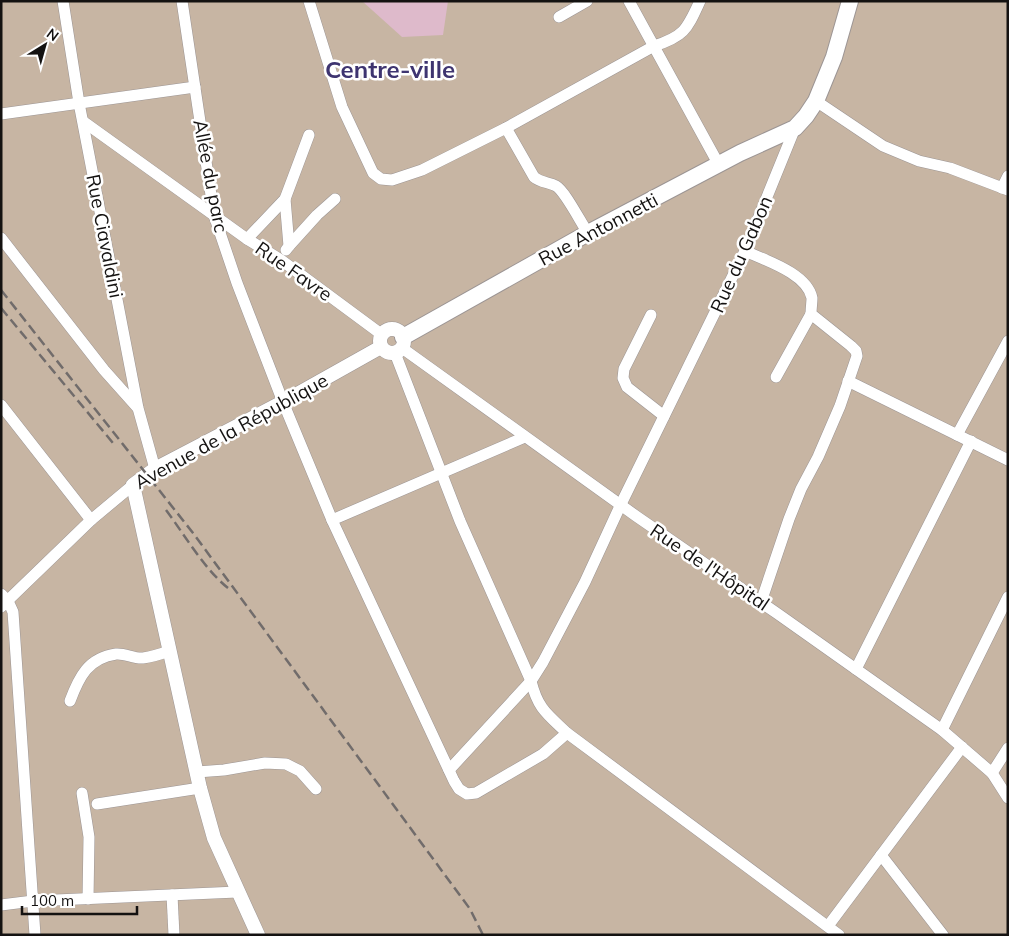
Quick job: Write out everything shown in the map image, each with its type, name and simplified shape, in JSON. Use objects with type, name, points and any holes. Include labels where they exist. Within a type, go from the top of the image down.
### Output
[{"type":"highway","name":"Rue du Gabon","points":[[795,128],[816,101],[834,57],[850,1]]},
{"type":"highway","name":"Rue Antonnetti","points":[[400,346],[588,233],[740,154],[795,128]]},
{"type":"main road","points":[[390,329],[396,329],[400,346],[387,353],[381,341],[390,329]]},
{"type":"main road","name":"Avenue de la République","points":[[133,485],[155,469],[283,402],[381,341]]},
{"type":"main road","points":[[133,485],[200,788],[214,838],[258,935]]},
{"type":"street","name":"Rue Ciavaldini","points":[[63,1],[79,103],[138,408],[155,469]]},
{"type":"street","name":"Allée du parc","points":[[182,1],[214,215],[237,283],[283,402],[332,520],[449,770],[459,789],[467,794],[476,793],[543,754],[567,733]]},
{"type":"street","points":[[309,1],[342,107],[373,173],[381,179],[392,180],[422,170],[506,128],[654,46],[679,35],[689,26],[700,1]]},
{"type":"street","points":[[559,17],[588,1]]},
{"type":"street","points":[[629,1],[719,165]]},
{"type":"street","points":[[1,114],[195,88]]},
{"type":"street","points":[[816,101],[860,132],[890,149],[919,161],[950,168],[1005,189],[1008,176]]},
{"type":"street","name":"Rue Favre","points":[[84,122],[247,239],[281,260],[381,341]]},
{"type":"street","points":[[506,128],[534,177],[540,182],[556,186],[563,192],[588,233]]},
{"type":"street","name":"Rue du Gabon","points":[[449,770],[531,681],[543,662],[585,582],[744,251],[795,128]]},
{"type":"street","points":[[247,239],[285,199],[309,134]]},
{"type":"street","points":[[285,199],[289,246]]},
{"type":"street","points":[[281,260],[289,246],[317,215],[335,199]]},
{"type":"street","points":[[1,238],[104,370],[138,408]]},
{"type":"street","points":[[744,251],[795,275],[805,285],[812,297],[811,314],[776,377]]},
{"type":"street","points":[[761,602],[789,518],[801,489],[818,458],[840,406],[857,356],[856,351],[811,314]]},
{"type":"street","points":[[651,315],[624,369],[623,378],[628,386],[664,416]]},
{"type":"street","points":[[957,435],[1008,341]]},
{"type":"street","points":[[400,346],[441,472],[460,521],[531,681],[534,696],[542,710],[567,733],[839,935]]},
{"type":"street","name":"Rue de l'Hôpital","points":[[400,346],[652,528],[856,668],[942,730],[992,773],[1008,798]]},
{"type":"street","points":[[848,381],[957,435],[1006,456]]},
{"type":"street","points":[[1,405],[91,520]]},
{"type":"street","points":[[332,520],[525,437]]},
{"type":"street","points":[[856,668],[971,441]]},
{"type":"street","name":"Avenue de la République","points":[[3,601],[91,520],[133,485]]},
{"type":"street","points":[[942,730],[1008,597]]},
{"type":"street","points":[[3,601],[13,612],[35,935]]},
{"type":"street","points":[[70,701],[79,677],[89,666],[104,658],[118,654],[143,658],[169,652]]},
{"type":"street","points":[[828,926],[962,747]]},
{"type":"street","points":[[992,773],[1008,748]]},
{"type":"street","points":[[197,772],[224,770],[265,763],[286,764],[300,772],[316,789]]},
{"type":"street","points":[[97,804],[200,788]]},
{"type":"street","points":[[82,793],[89,837],[88,899]]},
{"type":"street","points":[[881,855],[943,935]]},
{"type":"street","points":[[1,905],[33,901],[237,892]]},
{"type":"street","points":[[172,895],[174,935]]},
{"type":"shaded area","points":[[1,1],[1008,1],[1008,935],[1,935]]},
{"type":"shaded area","points":[[362,1],[448,1],[443,35],[402,37]]},
{"type":"railway","points":[[1,290],[193,533],[470,909],[483,935]]},
{"type":"railway","points":[[1,308],[113,443]]},
{"type":"railway","points":[[166,510],[203,562],[228,588]]},
{"type":"district","name":"Centre-ville","points":[[390,70]]}]
